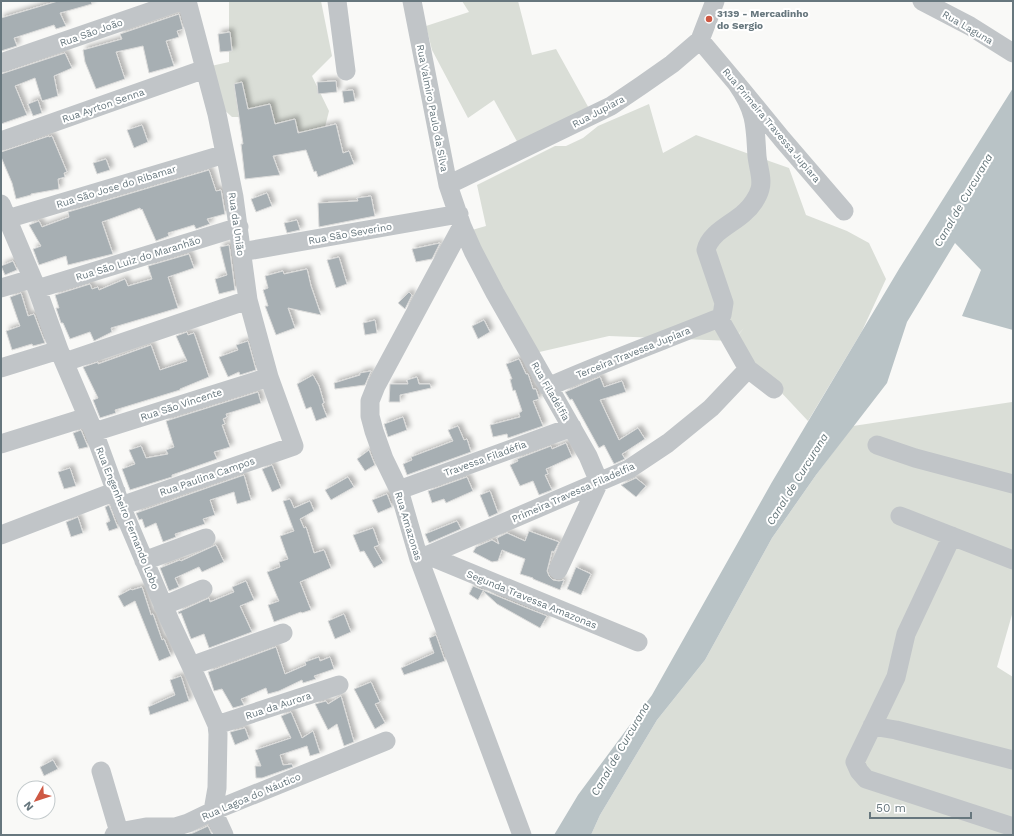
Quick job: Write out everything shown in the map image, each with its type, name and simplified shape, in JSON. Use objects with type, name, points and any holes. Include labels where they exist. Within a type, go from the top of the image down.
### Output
[{"type":"street","name":"Rua São João","points":[[1,63],[181,1]]},
{"type":"street","name":"Rua da União","points":[[187,1],[217,114],[239,227],[248,300],[269,377],[294,446]]},
{"type":"street","points":[[337,1],[346,71]]},
{"type":"street","name":"Rua Valmiro Paulo da Silva","points":[[412,1],[448,186],[461,220]]},
{"type":"street","name":"Rua Jupiara","points":[[448,186],[611,106],[672,64],[700,40],[715,1]]},
{"type":"street","name":"Rua Laguna","points":[[934,3],[1011,52]]},
{"type":"street","name":"Rua Primeira Travessa Jupiara","points":[[700,40],[844,211]]},
{"type":"street","name":"Rua Ayrton Senna","points":[[1,141],[205,69]]},
{"type":"street","points":[[737,84],[747,100],[753,118],[760,175],[760,189],[754,201],[745,212],[719,232],[707,244],[706,250],[724,303],[722,315],[719,318],[748,369],[774,389]]},
{"type":"street","name":"Rua São Jose do Ribamar","points":[[4,212],[225,154]]},
{"type":"street","name":"Rua Engenheiro Fernando Lobo","points":[[4,212],[91,424],[118,499],[163,606],[217,725],[217,788],[213,811]]},
{"type":"street","name":"Rua São Severino","points":[[241,252],[461,220]]},
{"type":"street","name":"Rua Filadélfia","points":[[461,220],[473,251],[495,293],[588,456],[599,482]]},
{"type":"street","name":"Rua Amazonas","points":[[461,220],[376,386],[370,401],[370,416],[384,459],[399,490],[522,835]]},
{"type":"street","name":"Rua São Luiz do Maranhão","points":[[1,288],[34,284],[239,227]]},
{"type":"street","points":[[1,368],[62,356],[248,300]]},
{"type":"street","name":"Terceira Travessa Jupiara","points":[[548,387],[600,364],[719,318]]},
{"type":"street","name":"Primeira Travessa Filadelfia","points":[[423,557],[629,469],[668,443],[711,408],[748,369]]},
{"type":"street","name":"Rua São Vincente","points":[[1,444],[91,424],[269,377]]},
{"type":"street","name":"Travessa Filadéfia","points":[[399,490],[572,427]]},
{"type":"street","points":[[877,445],[915,458],[1013,484]]},
{"type":"street","name":"Rua Paulina Campos","points":[[1,535],[294,446]]},
{"type":"street","points":[[558,570],[599,482]]},
{"type":"street","points":[[900,516],[1013,560]]},
{"type":"street","points":[[952,536],[906,634],[896,677],[855,762],[859,771],[866,779],[1013,827]]},
{"type":"street","points":[[144,561],[206,538]]},
{"type":"street","name":"Segunda Travessa Amazonas","points":[[423,557],[638,642]]},
{"type":"street","points":[[163,606],[203,589]]},
{"type":"street","points":[[191,666],[283,633]]},
{"type":"street","name":"Rua da Aurora","points":[[217,725],[339,684]]},
{"type":"street","points":[[872,726],[896,730],[1013,760]]},
{"type":"street","name":"Rua Lagoa do Náutico","points":[[116,834],[146,826],[175,827],[188,823],[213,811],[386,741]]},
{"type":"street","points":[[101,771],[116,834]]},
{"type":"street","points":[[213,811],[224,835]]},
{"type":"shaded area","points":[[229,1],[321,1],[332,56],[312,76],[329,111],[325,127],[301,133],[291,120],[261,126],[258,117],[232,117],[219,105],[211,66],[229,62]]},
{"type":"shaded area","points":[[462,1],[518,1],[532,55],[556,49],[591,112],[519,145],[494,100],[468,118],[432,50],[426,26],[469,12]]},
{"type":"shaded area","points":[[649,104],[663,153],[696,135],[789,168],[806,215],[847,231],[869,243],[886,279],[862,331],[808,421],[733,341],[744,328],[732,341],[609,336],[535,353],[472,230],[486,226],[477,185],[555,146],[566,146],[583,138],[598,126]]},
{"type":"shaded area","points":[[1012,402],[1013,611],[997,667],[1013,677],[1013,835],[591,835],[600,815],[657,720],[705,660],[772,538],[816,475],[853,426]]},
{"type":"water","name":"Canal de Curcurana","points":[[1013,88],[1013,330],[962,316],[981,270],[955,243],[907,322],[887,383],[816,475],[772,538],[705,660],[657,720],[600,815],[591,835],[554,835],[578,795],[652,695],[772,482],[899,269]]},
{"type":"building","points":[[58,1],[91,1],[92,4],[60,13],[66,26],[56,29],[54,25],[14,38],[17,46],[1,51],[1,18]]},
{"type":"building","points":[[179,14],[183,29],[177,31],[179,37],[166,41],[174,66],[149,73],[143,46],[116,52],[125,79],[96,89],[85,62],[83,50],[122,39],[120,34]]},
{"type":"building","points":[[230,32],[232,51],[220,52],[218,34]]},
{"type":"building","points":[[65,53],[72,68],[54,76],[58,96],[42,101],[35,78],[15,86],[27,115],[1,124],[1,74]]},
{"type":"building","points":[[336,81],[337,92],[318,94],[317,82]]},
{"type":"building","points":[[242,82],[248,109],[270,104],[275,124],[295,119],[298,133],[336,124],[343,153],[349,151],[354,164],[318,177],[316,171],[314,172],[306,150],[273,156],[280,175],[245,179],[241,144],[243,144],[234,84]]},
{"type":"building","points":[[353,90],[355,101],[344,103],[342,91]]},
{"type":"building","points":[[38,100],[42,113],[33,116],[28,104]]},
{"type":"building","points":[[142,125],[148,142],[134,148],[127,130]]},
{"type":"building","points":[[52,136],[67,172],[64,173],[65,177],[58,179],[59,189],[31,194],[16,199],[12,183],[1,157],[1,152]]},
{"type":"building","points":[[106,159],[110,170],[97,174],[93,163]]},
{"type":"building","points":[[209,170],[216,191],[221,190],[225,214],[207,219],[210,224],[196,229],[194,225],[168,233],[169,236],[156,241],[142,209],[141,210],[140,208],[102,222],[113,254],[68,265],[66,256],[39,265],[33,249],[41,246],[29,225],[39,221],[42,227],[69,217],[68,212]]},
{"type":"building","points":[[267,193],[272,206],[256,212],[251,199]]},
{"type":"building","points":[[371,196],[375,216],[319,227],[318,203],[358,201],[357,198]]},
{"type":"building","points":[[297,220],[300,230],[287,233],[284,223]]},
{"type":"building","points":[[440,243],[432,259],[416,262],[412,249]]},
{"type":"building","points":[[229,245],[235,290],[219,294],[215,279],[227,275],[220,247]]},
{"type":"building","points":[[189,254],[194,268],[168,277],[178,308],[111,328],[112,332],[94,341],[90,332],[70,339],[63,323],[61,323],[56,308],[59,308],[55,295],[90,284],[92,289],[98,287],[99,290],[125,279],[128,286],[152,279],[148,266]]},
{"type":"building","points":[[339,257],[347,284],[336,288],[327,260]]},
{"type":"building","points":[[13,261],[17,270],[5,275],[1,266]]},
{"type":"building","points":[[307,269],[321,315],[288,308],[295,328],[276,335],[265,306],[268,306],[263,290],[268,288],[265,276],[283,271],[284,274]]},
{"type":"building","points":[[409,292],[412,295],[405,309],[398,303]]},
{"type":"building","points":[[21,293],[28,316],[34,314],[45,343],[33,346],[32,344],[12,350],[6,331],[20,326],[10,297]]},
{"type":"building","points":[[375,320],[377,333],[365,335],[363,323]]},
{"type":"building","points":[[484,320],[490,332],[478,339],[472,326]]},
{"type":"building","points":[[187,332],[188,335],[194,333],[209,377],[180,390],[115,410],[116,413],[100,418],[93,400],[98,398],[83,367],[98,362],[98,364],[151,345],[160,370],[187,361],[176,336]]},
{"type":"building","points":[[248,341],[256,370],[240,375],[239,372],[228,377],[219,357],[238,350],[236,345]]},
{"type":"building","points":[[519,359],[526,374],[528,374],[533,389],[536,389],[539,399],[533,401],[543,426],[508,438],[507,434],[493,437],[490,425],[520,417],[519,413],[522,411],[515,390],[513,391],[510,379],[512,379],[506,364]]},
{"type":"building","points":[[371,371],[365,385],[335,389],[334,383],[360,375],[360,373]]},
{"type":"building","points":[[313,375],[319,386],[324,403],[322,404],[327,417],[316,421],[311,407],[306,409],[297,384]]},
{"type":"building","points":[[417,377],[419,384],[430,384],[431,388],[400,395],[400,402],[389,402],[390,384],[408,384],[407,380]]},
{"type":"building","points":[[600,377],[604,387],[622,381],[626,392],[600,400],[619,440],[638,428],[645,439],[622,454],[625,459],[614,464],[604,445],[599,448],[572,399],[570,400],[565,392]]},
{"type":"building","points":[[258,392],[261,403],[226,414],[227,417],[223,419],[225,424],[222,425],[230,447],[214,452],[217,459],[172,475],[172,477],[130,490],[122,469],[135,464],[129,450],[141,446],[146,458],[168,454],[166,450],[174,447],[166,421]]},
{"type":"building","points":[[403,417],[407,430],[388,437],[384,424]]},
{"type":"building","points":[[458,426],[464,440],[467,439],[471,452],[407,475],[403,464],[412,460],[411,457],[453,441],[448,430]]},
{"type":"building","points":[[81,430],[88,447],[79,449],[73,433]]},
{"type":"building","points":[[566,443],[572,457],[546,469],[548,474],[545,475],[552,490],[539,495],[533,481],[520,486],[510,465],[518,461],[517,459],[551,446],[552,449]]},
{"type":"building","points":[[369,450],[375,465],[365,471],[357,459]]},
{"type":"building","points":[[272,465],[281,488],[272,492],[262,469]]},
{"type":"building","points":[[70,468],[76,486],[64,489],[58,472]]},
{"type":"building","points":[[244,475],[251,500],[237,504],[234,492],[210,500],[215,515],[203,519],[205,524],[175,534],[176,537],[163,542],[156,523],[145,528],[142,519],[139,520],[136,513]]},
{"type":"building","points":[[348,477],[354,487],[331,500],[325,490]]},
{"type":"building","points":[[467,477],[473,491],[446,503],[444,499],[432,503],[428,491]]},
{"type":"building","points":[[636,478],[646,486],[636,497],[621,485]]},
{"type":"building","points":[[490,491],[498,513],[489,517],[480,495]]},
{"type":"building","points":[[387,494],[392,507],[378,513],[372,500]]},
{"type":"building","points":[[290,499],[294,508],[310,501],[314,511],[300,519],[304,528],[306,527],[314,553],[324,550],[331,568],[300,582],[311,610],[274,622],[268,605],[279,601],[267,572],[280,567],[279,562],[288,559],[280,536],[294,531],[283,501]]},
{"type":"building","points":[[109,505],[118,528],[109,531],[106,523],[110,521],[105,507]]},
{"type":"building","points":[[78,517],[83,533],[71,537],[66,522]]},
{"type":"building","points":[[457,521],[461,529],[429,543],[425,534]]},
{"type":"building","points":[[373,528],[379,545],[374,547],[383,563],[374,568],[364,551],[360,552],[353,535]]},
{"type":"building","points":[[529,531],[559,542],[554,552],[552,551],[547,571],[553,580],[564,580],[560,590],[520,574],[525,559],[502,550],[498,561],[492,562],[473,552],[476,547],[492,540],[499,544],[497,538],[507,533],[525,541]]},
{"type":"building","points":[[216,545],[224,562],[202,572],[199,567],[175,578],[179,587],[169,591],[160,568],[180,560],[181,561]]},
{"type":"building","points":[[576,567],[591,574],[581,595],[567,589]]},
{"type":"building","points":[[246,581],[254,600],[240,606],[252,632],[209,648],[204,634],[191,639],[181,613],[179,614],[178,612],[209,598],[210,602],[234,592],[232,587]]},
{"type":"building","points":[[473,586],[547,616],[540,628],[497,604],[483,591],[478,600],[469,594]]},
{"type":"building","points":[[142,587],[151,615],[153,614],[162,640],[164,639],[171,656],[159,661],[135,601],[124,607],[118,596],[131,589]]},
{"type":"building","points":[[344,614],[351,632],[335,639],[328,621]]},
{"type":"building","points":[[436,635],[445,661],[404,675],[401,668],[434,653],[429,638]]},
{"type":"building","points":[[276,647],[285,674],[306,665],[305,662],[319,657],[320,661],[330,657],[334,669],[314,676],[316,679],[303,683],[302,680],[279,691],[268,694],[266,688],[241,699],[244,705],[233,708],[222,689],[214,691],[208,672]]},
{"type":"building","points":[[181,676],[189,701],[150,715],[148,707],[175,695],[170,680]]},
{"type":"building","points":[[371,682],[380,702],[375,704],[385,723],[375,729],[354,689]]},
{"type":"building","points":[[341,696],[354,742],[344,746],[337,724],[328,730],[315,704],[326,701],[328,704]]},
{"type":"building","points":[[291,712],[302,738],[313,731],[320,753],[310,756],[307,746],[280,755],[283,765],[292,764],[293,767],[262,778],[256,778],[255,766],[261,766],[255,750],[291,738],[281,716]]},
{"type":"building","points":[[245,728],[249,739],[235,745],[230,732]]},
{"type":"building","points":[[53,760],[58,769],[44,776],[40,767]]},
{"type":"building","points":[[208,826],[212,835],[186,835],[193,833]]},
{"type":"place","name":"3139 - Mercadinho do Sergio","points":[[709,19]]}]
